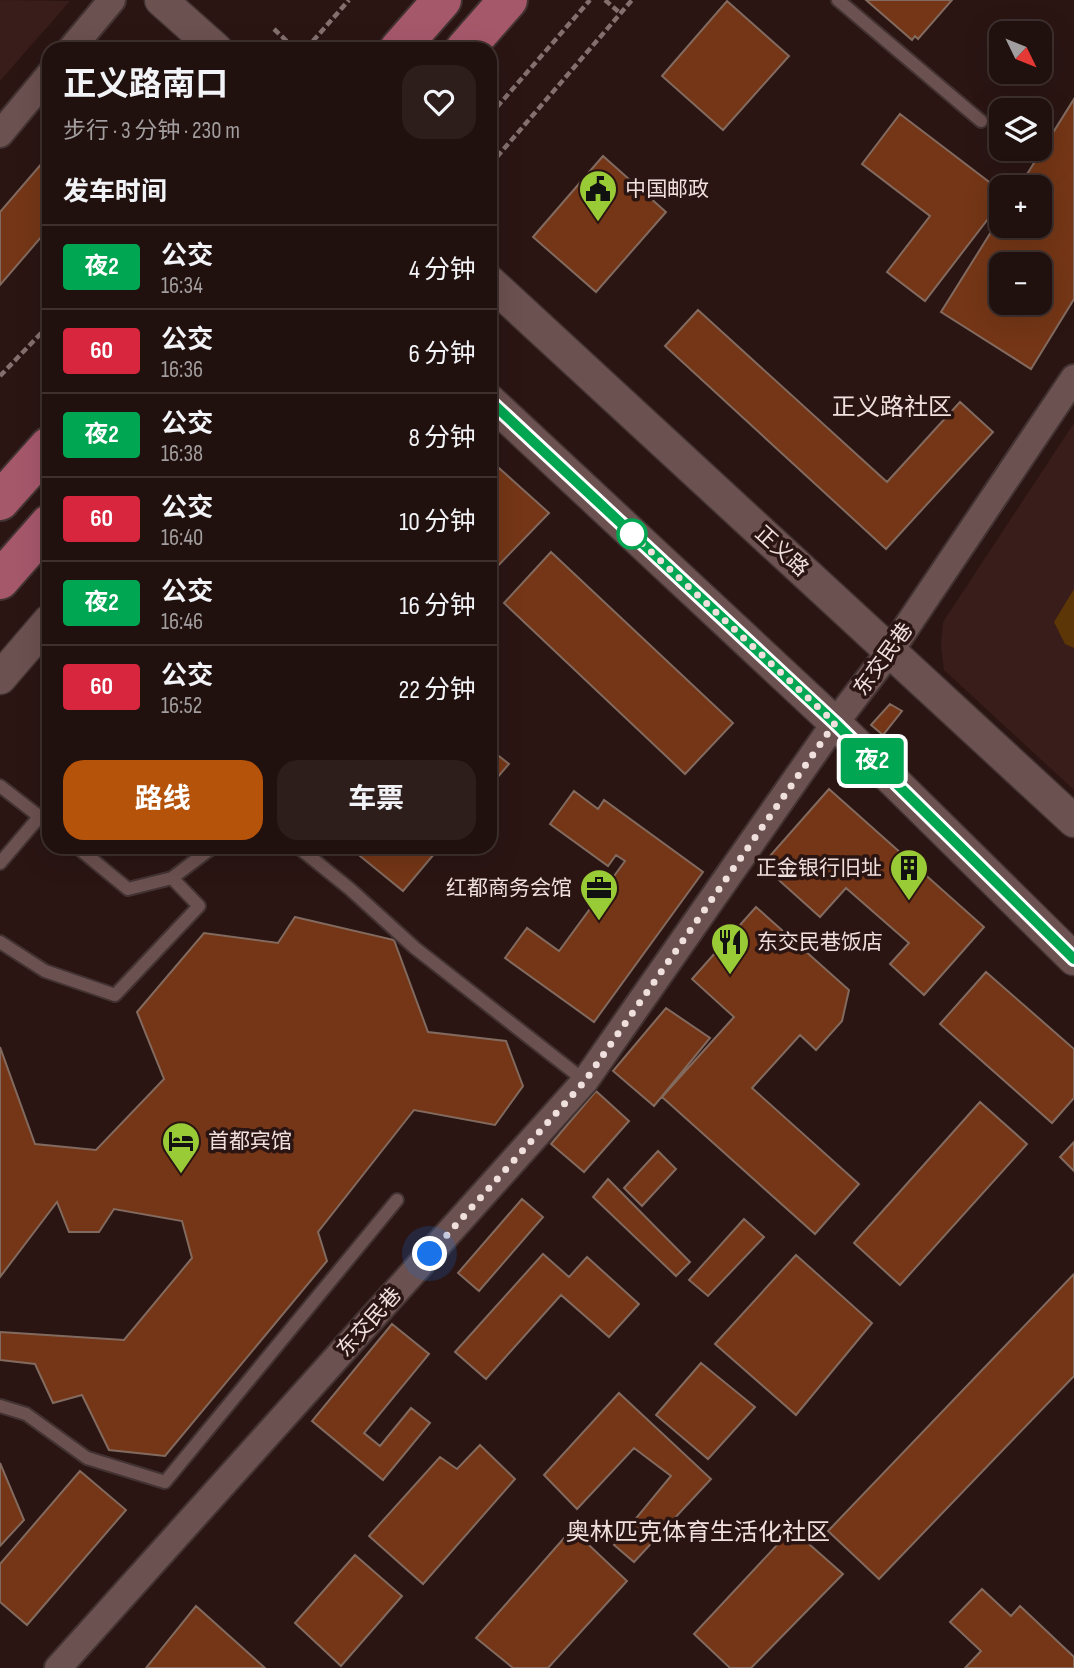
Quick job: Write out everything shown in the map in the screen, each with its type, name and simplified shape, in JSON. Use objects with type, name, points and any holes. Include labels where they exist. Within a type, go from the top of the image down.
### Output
[{"type":"main road","points":[[405,42],[442,0]]},
{"type":"main road","points":[[471,42],[508,0]]},
{"type":"main road","points":[[0,501],[42,454]]},
{"type":"main road","points":[[0,580],[42,532]]},
{"type":"street","points":[[77,42],[112,0]]},
{"type":"street","points":[[160,0],[208,42]]},
{"type":"street","points":[[0,134],[42,83]]},
{"type":"street","name":"正义路","points":[[497,288],[1074,821]]},
{"type":"street","name":"东交民巷","points":[[58,1668],[585,1081],[835,723],[891,650],[1074,378]]},
{"type":"street","points":[[497,408],[835,723],[1074,959]]},
{"type":"street","points":[[0,678],[42,629]]},
{"type":"lane","points":[[838,0],[981,121]]},
{"type":"lane","points":[[0,786],[42,818]]},
{"type":"lane","points":[[0,863],[42,822]]},
{"type":"lane","points":[[85,854],[128,890],[172,878],[204,854]]},
{"type":"lane","points":[[307,854],[415,948],[585,1081]]},
{"type":"lane","points":[[0,942],[45,971],[115,995],[200,906],[172,878]]},
{"type":"lane","points":[[0,1406],[26,1414],[87,1458],[165,1482],[397,1200]]},
{"type":"path","points":[[312,42],[349,0]]},
{"type":"path","points":[[497,107],[590,0]]},
{"type":"path","points":[[605,0],[620,13]]},
{"type":"path","points":[[497,157],[632,0]]},
{"type":"path","points":[[274,29],[288,42]]},
{"type":"path","points":[[0,376],[42,332]]},
{"type":"shaded area","points":[[0,0],[70,1],[0,81]]},
{"type":"shaded area","points":[[1074,423],[1074,790],[944,670],[941,646],[943,622]]},
{"type":"shaded area","points":[[1074,589],[1074,648],[1065,644],[1054,622]]},
{"type":"building","points":[[866,0],[952,0],[918,39],[915,36],[912,40]]},
{"type":"building","points":[[727,1],[789,56],[723,130],[662,76]]},
{"type":"building","points":[[1074,99],[1074,299],[1031,369],[941,312],[989,235],[989,238],[1052,238],[1052,175],[1026,175],[1035,161],[1052,161],[1052,134]]},
{"type":"building","points":[[900,114],[989,182],[989,218],[925,301],[887,272],[930,216],[862,164]]},
{"type":"building","points":[[603,156],[666,212],[596,292],[533,237]]},
{"type":"building","points":[[42,163],[42,236],[0,285],[0,212]]},
{"type":"building","points":[[698,310],[887,482],[960,402],[993,432],[886,549],[665,346]]},
{"type":"building","points":[[497,466],[549,513],[497,567]]},
{"type":"building","points":[[551,552],[733,723],[685,774],[504,603]]},
{"type":"building","points":[[890,704],[902,711],[883,735],[871,725]]},
{"type":"building","points":[[497,755],[509,764],[497,778]]},
{"type":"building","name":"正金银行旧址","points":[[829,789],[984,927],[924,995],[890,964],[909,943],[846,888],[820,917],[762,865]]},
{"type":"building","points":[[574,791],[598,809],[604,800],[703,872],[594,1022],[505,958],[527,928],[559,951],[625,861],[616,855],[608,866],[550,824]]},
{"type":"building","points":[[358,854],[434,854],[403,891]]},
{"type":"building","points":[[756,907],[849,990],[842,1021],[816,1050],[800,1035],[752,1088],[859,1184],[815,1234],[662,1097],[734,1017],[692,979]]},
{"type":"building","name":"首都宾馆","points":[[295,917],[394,940],[428,1032],[506,1041],[523,1086],[495,1125],[414,1110],[318,1232],[327,1261],[165,1456],[109,1450],[82,1395],[53,1403],[35,1364],[0,1360],[0,1332],[124,1340],[192,1258],[182,1221],[114,1209],[99,1232],[69,1232],[57,1202],[0,1277],[0,1047],[35,1144],[96,1150],[164,1079],[137,1012],[204,933],[278,943]]},
{"type":"building","points":[[986,972],[1074,1049],[1074,1098],[1052,1123],[940,1024]]},
{"type":"building","points":[[666,1008],[710,1038],[654,1106],[613,1071]]},
{"type":"building","points":[[596,1091],[629,1121],[584,1172],[551,1144]]},
{"type":"building","points":[[980,1102],[1027,1144],[900,1285],[854,1243]]},
{"type":"building","points":[[1074,1142],[1074,1171],[1060,1157]]},
{"type":"building","points":[[658,1151],[676,1169],[642,1206],[624,1188]]},
{"type":"building","points":[[608,1179],[690,1262],[676,1276],[593,1197]]},
{"type":"building","points":[[522,1199],[543,1217],[479,1291],[458,1273]]},
{"type":"building","points":[[744,1219],[764,1237],[708,1296],[689,1280]]},
{"type":"building","points":[[543,1254],[569,1277],[587,1257],[639,1304],[609,1337],[561,1295],[486,1379],[455,1352]]},
{"type":"building","points":[[796,1255],[872,1323],[796,1415],[715,1344]]},
{"type":"building","points":[[1074,1274],[1074,1376],[879,1579],[828,1531]]},
{"type":"building","points":[[392,1324],[429,1354],[364,1433],[380,1446],[411,1408],[430,1423],[383,1480],[312,1421]]},
{"type":"building","points":[[701,1363],[755,1407],[708,1459],[656,1415]]},
{"type":"building","points":[[619,1393],[711,1479],[634,1562],[614,1545],[671,1476],[634,1448],[577,1509],[544,1475]]},
{"type":"building","points":[[480,1445],[515,1479],[423,1584],[369,1536],[440,1457],[457,1469]]},
{"type":"building","points":[[0,1463],[24,1520],[0,1546]]},
{"type":"building","points":[[80,1471],[126,1510],[27,1625],[0,1602],[0,1564]]},
{"type":"building","points":[[572,1529],[627,1581],[548,1668],[513,1668],[476,1638]]},
{"type":"building","points":[[792,1529],[843,1574],[751,1668],[730,1668],[694,1634]]},
{"type":"building","points":[[355,1555],[402,1596],[341,1666],[295,1623]]},
{"type":"building","points":[[982,1589],[1011,1616],[1020,1606],[1074,1657],[1074,1668],[965,1668],[981,1651],[950,1622]]},
{"type":"building","points":[[196,1606],[265,1668],[146,1668]]},
{"type":"bus line","name":"夜2","points":[[497,408],[835,723],[1074,959]]},
{"type":"place","name":"中国邮政","points":[[598,223]]},
{"type":"place","name":"正金银行旧址","points":[[909,902]]},
{"type":"place","name":"红都商务会馆","points":[[599,922]]},
{"type":"place","name":"东交民巷饭店","points":[[730,976]]},
{"type":"place","name":"首都宾馆","points":[[181,1175]]},
{"type":"district","name":"正义路社区","points":[[892,407]]},
{"type":"district","name":"奥林匹克体育生活化社区","points":[[698,1532]]},
{"type":"route","points":[[430,1254],[585,1081],[835,723],[632,534]]}]
